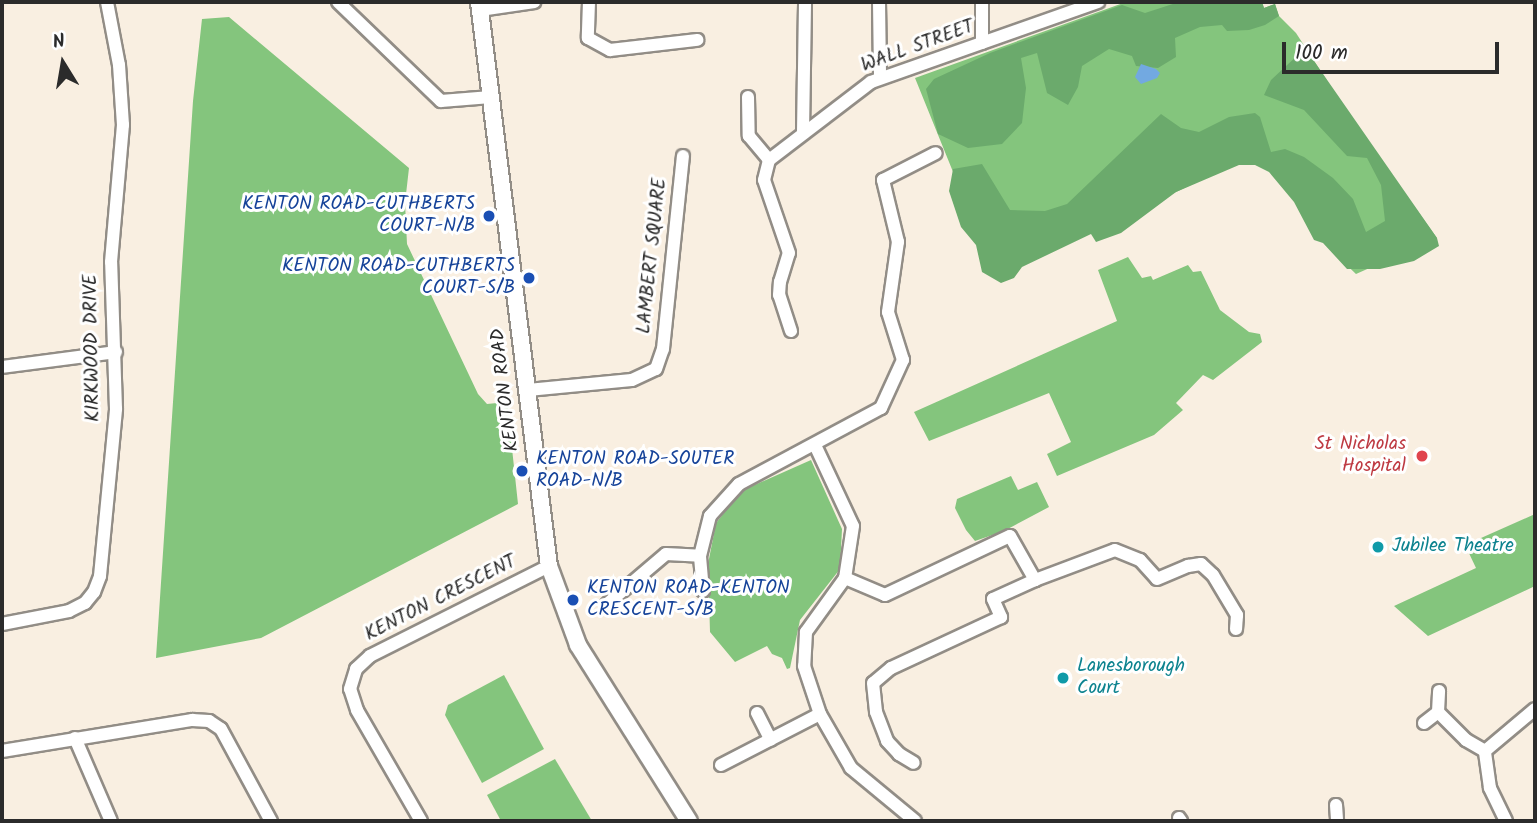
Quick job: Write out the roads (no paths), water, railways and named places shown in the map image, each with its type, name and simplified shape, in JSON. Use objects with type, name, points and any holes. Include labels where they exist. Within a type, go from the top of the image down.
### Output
[{"type":"street","name":"KIRKWOOD DRIVE","points":[[2,624],[69,611],[85,603],[94,592],[100,576],[116,409],[111,262],[123,125],[119,65],[107,2]]},
{"type":"street","points":[[338,2],[441,101],[491,97]]},
{"type":"street","points":[[479,6],[534,2]]},
{"type":"street","points":[[589,2],[588,38],[610,50],[697,40]]},
{"type":"street","points":[[803,132],[805,2]]},
{"type":"street","points":[[879,2],[880,78]]},
{"type":"street","points":[[982,2],[982,43]]},
{"type":"street","name":"WALL STREET","points":[[769,160],[864,85],[1098,2]]},
{"type":"street","name":"KENTON ROAD","points":[[479,6],[549,566],[578,645],[689,821]]},
{"type":"street","points":[[748,97],[749,136],[769,160],[764,180],[789,253],[779,295],[791,331]]},
{"type":"street","points":[[703,592],[700,556],[710,516],[739,484],[881,408],[903,360],[888,312],[898,242],[883,180],[936,153]]},
{"type":"street","name":"LAMBERT SQUARE","points":[[528,390],[632,380],[656,369],[661,360],[683,156]]},
{"type":"street","points":[[2,367],[116,352]]},
{"type":"street","points":[[815,445],[853,526],[845,578],[806,632],[804,666],[820,714],[851,768],[915,821]]},
{"type":"street","points":[[845,578],[885,595],[1010,536],[1035,580]]},
{"type":"street","points":[[914,763],[898,754],[887,741],[874,704],[873,683],[891,668],[1001,617],[993,599],[1035,580],[1115,550],[1140,560],[1157,579],[1188,566],[1201,564],[1213,575],[1237,615],[1236,629]]},
{"type":"street","points":[[607,604],[666,554],[700,556]]},
{"type":"street","name":"KENTON CRESCENT","points":[[421,821],[357,710],[350,689],[356,669],[370,656],[549,566]]},
{"type":"street","points":[[1439,691],[1438,712],[1466,740],[1485,751]]},
{"type":"street","points":[[1485,751],[1535,709]]},
{"type":"street","points":[[1424,723],[1438,712]]},
{"type":"street","points":[[757,713],[771,740]]},
{"type":"street","points":[[721,765],[820,714]]},
{"type":"street","points":[[2,751],[192,720],[209,721],[221,729],[271,821]]},
{"type":"street","points":[[75,738],[111,821]]},
{"type":"street","points":[[1485,751],[1490,788],[1506,821]]},
{"type":"street","points":[[1336,805],[1337,821]]},
{"type":"water","points":[[1141,64],[1156,69],[1160,73],[1157,78],[1141,84],[1135,77]]},
{"type":"place","name":"KENTON ROAD-CUTHBERTS COURT-N/B","points":[[489,216]]},
{"type":"place","name":"KENTON ROAD-CUTHBERTS COURT-S/B","points":[[529,278]]},
{"type":"place","name":"St Nicholas Hospital","points":[[1422,456]]},
{"type":"place","name":"KENTON ROAD-SOUTER ROAD-N/B","points":[[522,471]]},
{"type":"place","name":"Jubilee Theatre","points":[[1378,547]]},
{"type":"place","name":"KENTON ROAD-KENTON CRESCENT-S/B","points":[[573,600]]},
{"type":"place","name":"Lanesborough Court","points":[[1063,678]]}]
